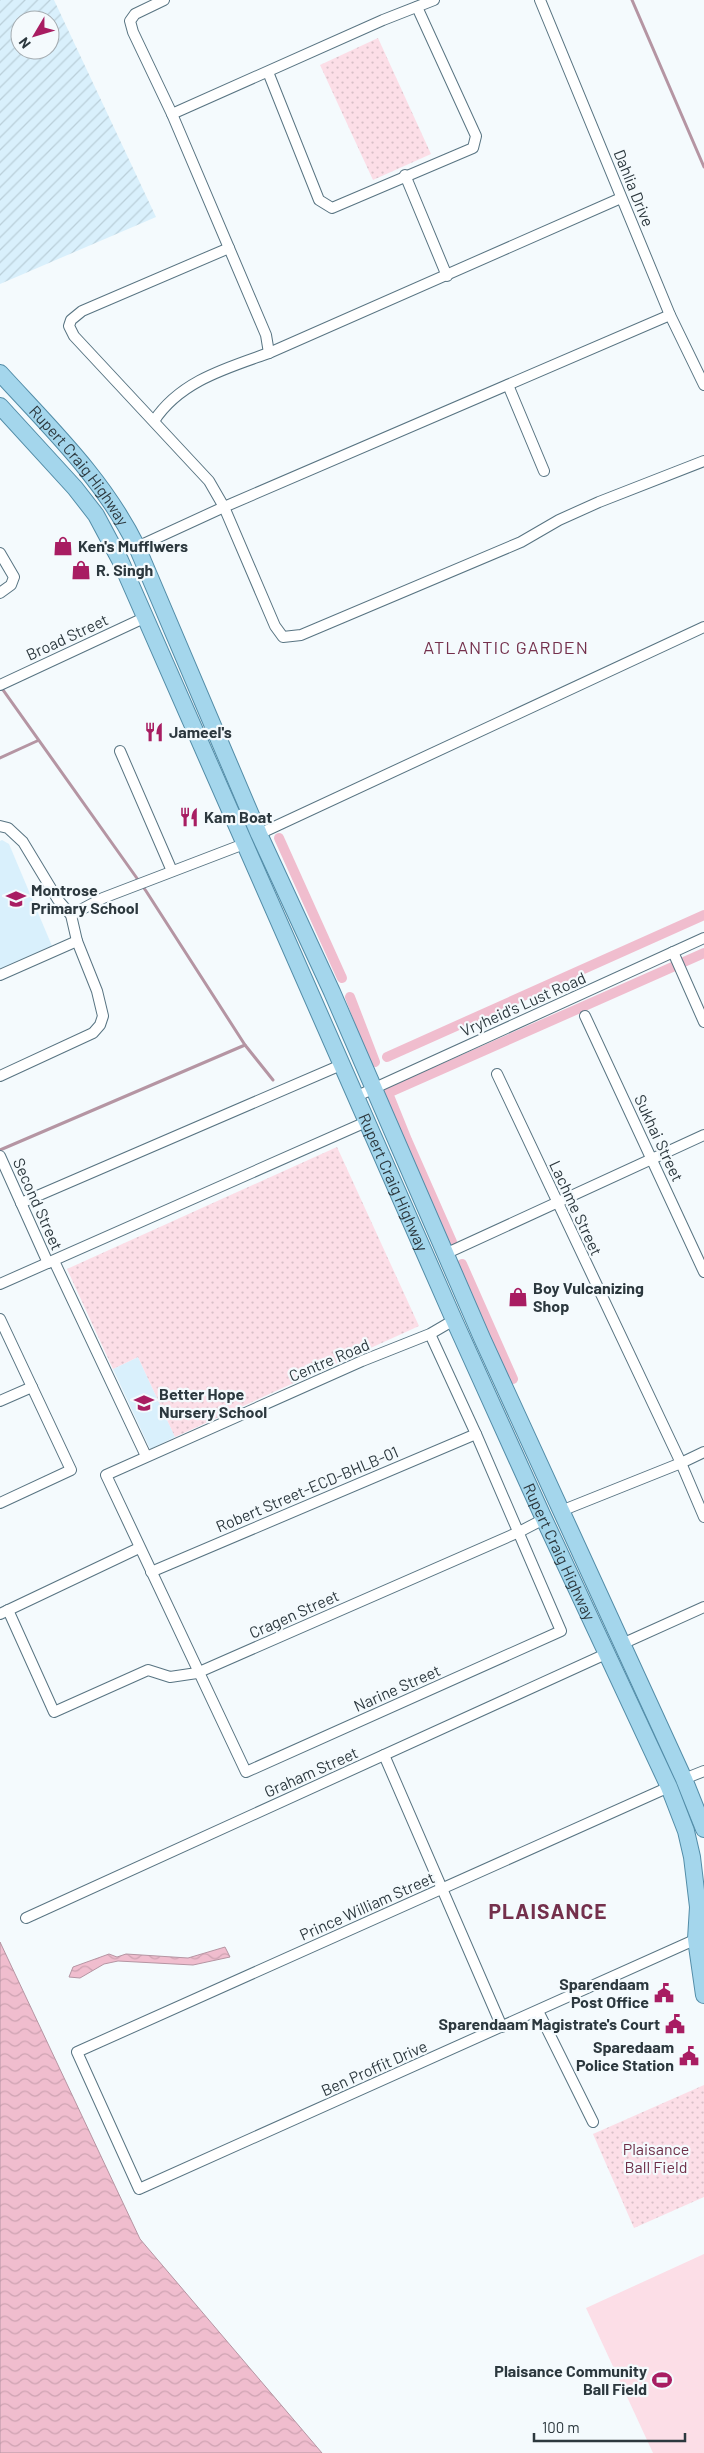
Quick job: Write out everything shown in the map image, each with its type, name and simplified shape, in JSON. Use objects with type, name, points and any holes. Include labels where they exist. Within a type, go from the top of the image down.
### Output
[{"type":"main road","name":"Rupert Craig Highway","points":[[0,373],[90,471],[124,522],[259,834],[561,1510],[686,1831],[692,1857],[698,1907],[704,1995]]},
{"type":"main road","name":"Rupert Craig Highway","points":[[0,406],[75,488],[96,515],[120,560],[366,1122],[544,1519],[684,1779],[704,1829]]},
{"type":"street","points":[[164,0],[135,14],[130,21],[133,32],[172,114],[266,335],[270,353]]},
{"type":"street","points":[[172,114],[434,0]]},
{"type":"street","name":"Dahlia Drive","points":[[540,0],[670,315],[704,385]]},
{"type":"street","points":[[268,72],[319,200],[332,208],[405,175],[473,148],[476,136],[417,7]]},
{"type":"street","points":[[405,175],[446,276]]},
{"type":"street","points":[[154,421],[173,397],[228,366],[270,353],[621,198]]},
{"type":"street","points":[[228,248],[82,311],[71,320],[69,326],[74,336],[209,481],[224,507],[275,626],[283,637],[301,635],[521,542],[559,520],[599,502],[704,461]]},
{"type":"street","points":[[136,548],[224,507],[670,315]]},
{"type":"street","points":[[508,385],[544,471]]},
{"type":"street","points":[[0,553],[14,577],[11,585],[0,593]]},
{"type":"street","name":"Broad Street","points":[[0,684],[146,617]]},
{"type":"street","points":[[259,834],[704,627]]},
{"type":"street","points":[[120,751],[172,871]]},
{"type":"street","points":[[0,826],[8,828],[23,842],[58,900],[71,915],[77,941],[97,991],[103,1016],[100,1025],[93,1033],[0,1076]]},
{"type":"street","points":[[71,915],[128,888],[244,844]]},
{"type":"street","name":"Vryheid's Lust Road","points":[[355,1097],[674,955],[704,938]]},
{"type":"street","points":[[0,975],[77,941]]},
{"type":"street","points":[[674,955],[704,1022]]},
{"type":"street","name":"Sukhai Street","points":[[585,1016],[704,1272]]},
{"type":"street","points":[[21,1204],[341,1064]]},
{"type":"street","name":"Lachme Street","points":[[496,1074],[681,1464],[704,1518]]},
{"type":"street","points":[[0,1284],[366,1122]]},
{"type":"street","points":[[445,1254],[704,1135]]},
{"type":"street","name":"Second Street","points":[[1,1158],[21,1204],[146,1456]]},
{"type":"street","points":[[0,1319],[70,1470],[0,1503]]},
{"type":"street","name":"Centre Road","points":[[139,1548],[106,1475],[362,1361],[430,1334],[454,1320]]},
{"type":"street","points":[[430,1334],[519,1532]]},
{"type":"street","points":[[0,1401],[32,1387]]},
{"type":"street","name":"Robert Street-ECD-BHLB-01","points":[[151,1572],[476,1434]]},
{"type":"street","points":[[561,1510],[681,1464],[704,1452]]},
{"type":"street","name":"Cragen Street","points":[[4,1612],[54,1712],[148,1670],[170,1677],[197,1672],[519,1532],[544,1519]]},
{"type":"street","name":"Narine Street","points":[[197,1672],[246,1772],[561,1631],[519,1532]]},
{"type":"street","points":[[4,1612],[139,1548],[197,1672]]},
{"type":"street","name":"Graham Street","points":[[26,1918],[704,1607]]},
{"type":"street","points":[[384,1755],[502,2027]]},
{"type":"street","points":[[684,1779],[704,1771]]},
{"type":"street","name":"Prince William Street","points":[[139,2189],[77,2052],[669,1788]]},
{"type":"street","name":"Ben Proffit Drive","points":[[139,2189],[700,1938]]},
{"type":"street","points":[[538,2011],[593,2122]]},
{"type":"shaded area","points":[[0,0],[54,0],[59,10],[10,10],[10,60],[60,60],[60,13],[156,217],[0,284]]},
{"type":"shaded area","name":"Montrose Primary School","points":[[2,840],[9,844],[52,946],[0,970],[0,841]]},
{"type":"shaded area","name":"Better Hope Nursery School","points":[[138,1357],[175,1437],[150,1449],[113,1369]]},
{"type":"green space","points":[[378,38],[431,154],[373,180],[320,65]]},
{"type":"green space","points":[[337,1147],[419,1326],[175,1437],[138,1357],[113,1369],[67,1269]]},
{"type":"green space","name":"Plaisance Ball Field","points":[[704,2085],[704,2197],[634,2228],[593,2134]]},
{"type":"green space","name":"Plaisance Community Ball Field","points":[[704,2254],[704,2453],[653,2453],[586,2308]]},
{"type":"water","points":[[0,1942],[140,2239],[322,2453],[0,2453]]},
{"type":"water","points":[[225,1947],[230,1957],[193,1965],[118,1961],[104,1964],[80,1978],[69,1977],[73,1967],[109,1954],[117,1957],[126,1954],[188,1958]]},
{"type":"waterway","points":[[632,0],[704,167]]},
{"type":"waterway","points":[[0,1150],[245,1045],[146,891],[1,687]]},
{"type":"waterway","points":[[0,758],[37,741]]},
{"type":"waterway","points":[[279,838],[342,978]]},
{"type":"waterway","points":[[387,1057],[704,915]]},
{"type":"waterway","points":[[452,1242],[388,1093],[704,953]]},
{"type":"waterway","points":[[350,997],[375,1062]]},
{"type":"waterway","points":[[245,1045],[273,1080]]},
{"type":"waterway","points":[[462,1264],[513,1379]]},
{"type":"place","name":"Ken's Mufflwers","points":[[63,546]]},
{"type":"place","name":"R. Singh","points":[[81,570]]},
{"type":"place","name":"Jameel's","points":[[154,732]]},
{"type":"place","name":"Kam Boat","points":[[189,817]]},
{"type":"place","name":"Montrose Primary School","points":[[16,899]]},
{"type":"place","name":"Boy Vulcanizing Shop","points":[[518,1297]]},
{"type":"place","name":"Better Hope Nursery School","points":[[144,1403]]},
{"type":"place","name":"Sparendaam Post Office","points":[[664,1993]]},
{"type":"place","name":"Sparendaam Magistrate's Court","points":[[675,2024]]},
{"type":"place","name":"Sparedaam Police Station","points":[[689,2056]]},
{"type":"place","name":"Plaisance Community Ball Field","points":[[662,2380]]},
{"type":"district","name":"ATLANTIC GARDEN","points":[[506,648]]},
{"type":"district","name":"PLAISANCE","points":[[548,1912]]}]
